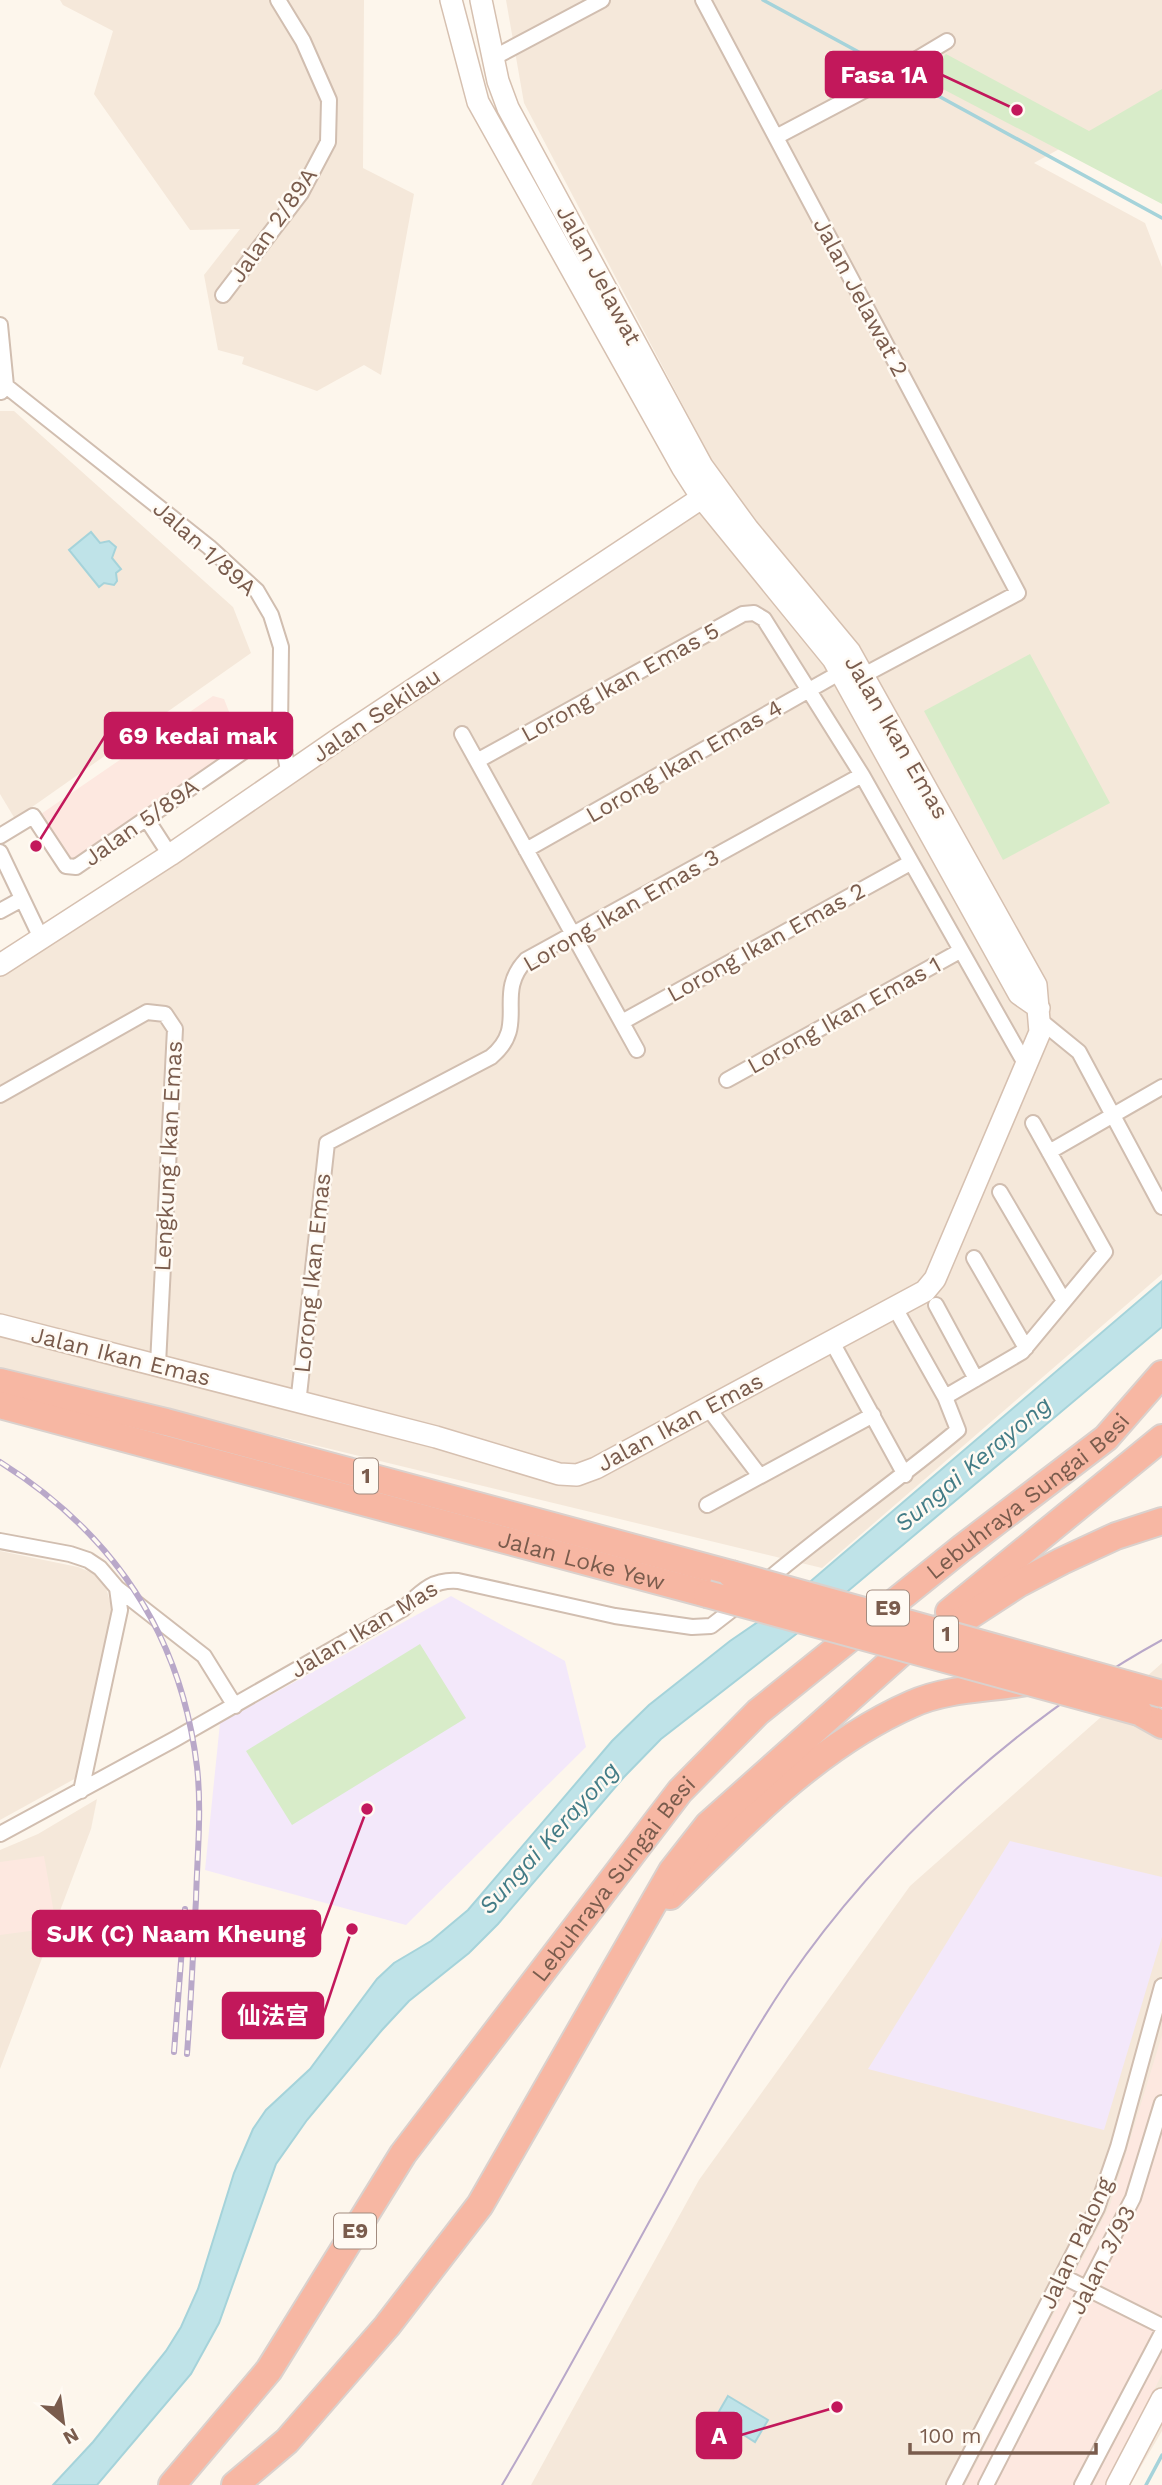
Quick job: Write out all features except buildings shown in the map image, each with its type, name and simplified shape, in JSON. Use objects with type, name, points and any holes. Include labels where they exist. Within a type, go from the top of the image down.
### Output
[{"type":"highway","name":"Lebuhraya Sungai Besi","points":[[172,2485],[269,2370],[403,2154],[680,1791],[758,1712],[1106,1438],[1162,1374]]},
{"type":"highway","name":"Jalan Loke Yew","points":[[0,1382],[166,1422],[731,1574],[1162,1694]]},
{"type":"highway","points":[[1106,1438],[1162,1395]]},
{"type":"highway","name":"Jalan Loke Yew","points":[[0,1405],[707,1594],[1154,1718]]},
{"type":"highway","points":[[920,1636],[1162,1438]]},
{"type":"highway","name":"Lebuhraya Sungai Besi","points":[[235,2485],[288,2441],[387,2326],[480,2205],[671,1871],[708,1825],[920,1636],[966,1618],[1018,1584],[1062,1561],[1116,1536],[1162,1521]]},
{"type":"highway","points":[[639,1926],[801,1772],[873,1725],[912,1704],[944,1693],[1027,1682]]},
{"type":"highway","points":[[154,2485],[190,2465]]},
{"type":"street","name":"Jalan 2/89A","points":[[223,295],[301,193],[328,142],[329,100],[303,41],[278,0]]},
{"type":"street","name":"Jalan Jelawat","points":[[451,0],[459,39],[478,102],[522,186],[709,493]]},
{"type":"street","name":"Jalan Jelawat","points":[[481,0],[493,58],[509,108],[709,493]]},
{"type":"street","points":[[478,102],[482,70],[486,62],[602,0]]},
{"type":"street","name":"Jalan Jelawat 2","points":[[703,0],[1018,593],[864,675]]},
{"type":"street","points":[[459,39],[476,54],[493,58]]},
{"type":"street","points":[[776,137],[865,90],[947,41]]},
{"type":"street","points":[[0,325],[3,389]]},
{"type":"street","name":"Jalan 1/89A","points":[[3,389],[209,547],[257,591],[271,615],[281,648],[280,729],[289,775]]},
{"type":"street","name":"Jalan Ikan Emas","points":[[709,493],[841,672],[1019,994],[1040,1015]]},
{"type":"street","name":"Jalan Ikan Emas","points":[[0,1325],[158,1364],[298,1404],[436,1437],[559,1474],[577,1475],[895,1308],[925,1291],[934,1281],[1027,1068],[1040,1015],[1036,985],[850,652],[709,493]]},
{"type":"street","name":"Jalan Sekilau","points":[[0,965],[170,855],[709,493]]},
{"type":"street","name":"Lorong Ikan Emas 5","points":[[477,761],[743,614],[754,613],[764,619],[809,689]]},
{"type":"street","points":[[841,672],[864,675]]},
{"type":"street","name":"Lorong Ikan Emas 4","points":[[526,850],[841,672]]},
{"type":"street","points":[[809,689],[862,775],[1027,1068]]},
{"type":"street","points":[[462,734],[638,1050]]},
{"type":"street","name":"Jalan 5/89A","points":[[0,836],[33,816],[69,868],[247,749]]},
{"type":"street","name":"Lorong Ikan Emas 3","points":[[327,1143],[491,1057],[506,1044],[511,1028],[509,988],[513,973],[526,960],[862,775]]},
{"type":"street","points":[[146,818],[170,855]]},
{"type":"street","points":[[0,852],[42,940]]},
{"type":"street","name":"Lorong Ikan Emas 2","points":[[622,1022],[910,863]]},
{"type":"street","points":[[0,911],[22,898]]},
{"type":"street","name":"Lorong Ikan Emas 1","points":[[727,1080],[960,951]]},
{"type":"street","name":"Lengkung Ikan Emas","points":[[0,1095],[146,1012],[165,1014],[175,1029],[158,1364]]},
{"type":"street","points":[[1040,1015],[1079,1052],[1162,1207]]},
{"type":"street","points":[[1049,1152],[1162,1087]]},
{"type":"street","points":[[895,1308],[945,1397],[1026,1348],[1105,1252],[1033,1123]]},
{"type":"street","name":"Lorong Ikan Emas","points":[[298,1404],[327,1143]]},
{"type":"street","points":[[1000,1192],[1064,1301]]},
{"type":"street","points":[[974,1258],[1026,1348]]},
{"type":"street","points":[[936,1305],[976,1379]]},
{"type":"street","points":[[832,1342],[905,1475]]},
{"type":"street","name":"Jalan Ikan Mas","points":[[0,1834],[235,1706],[402,1609],[429,1584],[444,1580],[615,1615],[692,1627],[710,1626],[784,1566],[905,1475],[958,1430],[945,1397]]},
{"type":"street","points":[[708,1408],[760,1476]]},
{"type":"street","points":[[707,1505],[873,1415]]},
{"type":"street","points":[[0,1541],[88,1560],[100,1568],[117,1588],[204,1656],[235,1706]]},
{"type":"street","points":[[81,1791],[120,1610],[117,1588]]},
{"type":"street","name":"Jalan Palong","points":[[954,2485],[1097,2208],[1118,2147],[1162,1986]]},
{"type":"street","name":"Jalan 3/93","points":[[986,2485],[1133,2198],[1162,2103]]},
{"type":"street","points":[[1062,2276],[1162,2326]]},
{"type":"street","points":[[1082,2485],[1162,2333]]},
{"type":"street","points":[[1117,2485],[1162,2399]]},
{"type":"shaded area","points":[[60,0],[364,0],[363,168],[414,194],[381,375],[364,365],[317,391],[242,364],[244,357],[218,350],[204,275],[240,229],[190,230],[94,94],[113,31],[63,5]]},
{"type":"shaded area","points":[[506,0],[1162,0],[1162,92],[1034,163],[1145,223],[1162,267],[1162,1274],[822,1568],[0,1369],[0,969],[175,863],[728,491],[524,103]]},
{"type":"shaded area","points":[[0,411],[14,411],[233,607],[251,653],[15,819],[0,794]]},
{"type":"shaded area","points":[[213,696],[224,699],[243,747],[72,863],[38,816]]},
{"type":"shaded area","points":[[0,1551],[78,1567],[95,1574],[105,1584],[112,1609],[78,1777],[0,1820]]},
{"type":"shaded area","points":[[451,1596],[565,1661],[586,1747],[406,1925],[205,1870],[220,1723]]},
{"type":"shaded area","points":[[1162,1663],[1162,2431],[1130,2485],[531,2485],[699,2180],[910,1886]]},
{"type":"shaded area","points":[[97,1799],[91,1829],[0,2069],[0,1850],[38,1834]]},
{"type":"shaded area","points":[[1010,1841],[1162,1877],[1162,1937],[1104,2130],[868,2069]]},
{"type":"shaded area","points":[[44,1856],[54,1913],[52,1928],[0,1935],[0,1862]]},
{"type":"shaded area","points":[[1162,2035],[1162,2374],[1107,2485],[965,2485],[1110,2205]]},
{"type":"green space","points":[[946,54],[1089,131],[1162,89],[1162,204],[922,78]]},
{"type":"green space","points":[[1030,654],[1110,803],[1003,860],[924,711]]},
{"type":"green space","points":[[420,1644],[466,1718],[292,1825],[246,1751]]},
{"type":"water","points":[[91,532],[100,543],[109,541],[116,547],[112,558],[121,569],[116,573],[117,581],[114,585],[104,583],[99,587],[69,550]]},
{"type":"water","name":"Sungai Kerayong","points":[[1162,1281],[1162,1327],[804,1628],[661,1739],[624,1777],[498,1924],[469,1953],[409,2001],[382,2030],[307,2120],[276,2164],[219,2323],[191,2374],[97,2485],[53,2485],[93,2442],[166,2351],[181,2327],[198,2289],[234,2173],[253,2129],[266,2110],[310,2069],[377,1979],[394,1963],[431,1941],[468,1910],[612,1741],[649,1705],[730,1641],[784,1604]]},
{"type":"water","points":[[728,2396],[768,2420],[755,2442],[725,2423],[719,2433],[710,2427]]},
{"type":"waterway","points":[[763,0],[890,69]]},
{"type":"waterway","points":[[900,75],[1162,218]]},
{"type":"waterway","points":[[1146,2485],[1162,2455]]},
{"type":"tram line","points":[[502,2485],[739,2058],[788,1980],[825,1930],[865,1881],[956,1789],[1057,1707],[1162,1640]]},
{"type":"railway","points":[[0,1462],[40,1490],[76,1521],[108,1555],[135,1591],[157,1631],[175,1673],[189,1719],[199,1800],[187,2054]]},
{"type":"railway","points":[[174,2052],[185,1909]]},
{"type":"place","name":"Fasa 1A","points":[[1017,110]]},
{"type":"place","name":"69 kedai mak","points":[[36,846]]},
{"type":"place","name":"SJK (C) Naam Kheung","points":[[367,1809]]},
{"type":"place","name":"仙法宫","points":[[352,1929]]},
{"type":"place","name":"A","points":[[837,2407]]}]
